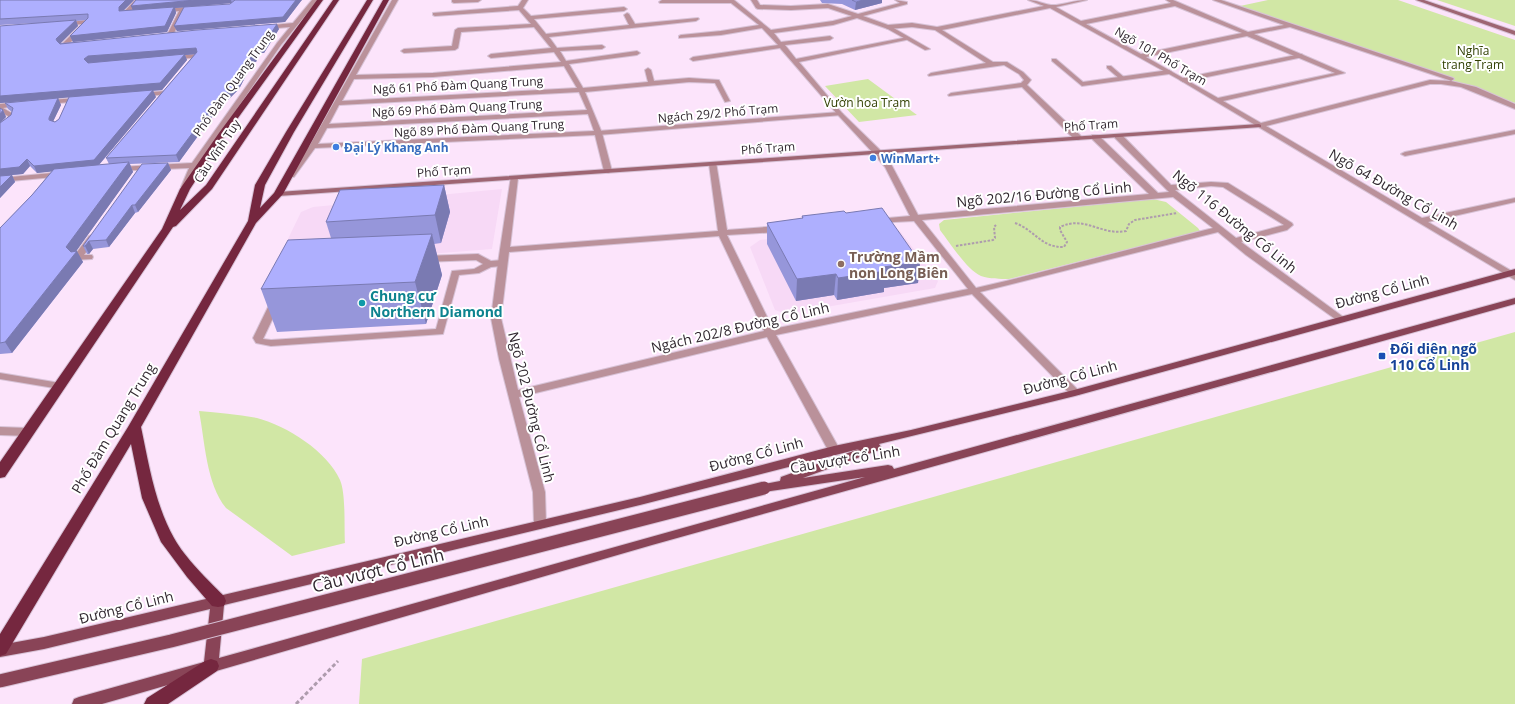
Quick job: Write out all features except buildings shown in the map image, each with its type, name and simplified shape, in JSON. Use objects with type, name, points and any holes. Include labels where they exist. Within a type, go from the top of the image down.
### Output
[{"type":"highway","name":"Cầu Vĩnh Tuy","points":[[167,229],[185,189],[222,135],[320,0]]},
{"type":"highway","name":"Cầu Vĩnh Tuy","points":[[167,229],[209,187],[336,0]]},
{"type":"highway","points":[[252,222],[260,184],[370,0]]},
{"type":"highway","points":[[252,222],[278,194],[285,183],[312,131],[386,0]]},
{"type":"highway","name":"Phố Đàm Quang Trung","points":[[0,650],[134,427],[252,222]]},
{"type":"highway","points":[[0,473],[167,229]]},
{"type":"highway","points":[[134,427],[149,498],[168,542],[192,573],[218,601]]},
{"type":"highway","points":[[154,704],[211,666]]},
{"type":"main road","name":"Đường Cổ Linh","points":[[0,650],[44,643],[540,524],[640,502],[834,450],[911,434],[1075,393],[1341,319],[1513,274]]},
{"type":"main road","points":[[79,704],[932,462],[1515,301]]},
{"type":"main road","name":"Cầu vượt Cổ Linh","points":[[0,681],[171,642],[764,488],[911,434]]},
{"type":"main road","name":"Cầu vượt Cổ Linh","points":[[764,488],[932,462]]},
{"type":"main road","points":[[211,666],[218,601]]},
{"type":"street","points":[[138,0],[124,15],[139,13]]},
{"type":"street","name":"Phố Đàm Quang Trung","points":[[185,189],[194,165],[279,44],[315,0]]},
{"type":"street","points":[[285,183],[313,146],[395,0]]},
{"type":"street","points":[[454,1],[478,0]]},
{"type":"street","points":[[520,8],[525,0]]},
{"type":"street","points":[[662,2],[731,0],[764,26],[796,61],[840,114],[877,152],[888,166],[915,217],[938,248],[973,290],[1075,393]]},
{"type":"street","points":[[754,0],[758,7],[791,8],[828,6],[888,27],[927,49]]},
{"type":"street","points":[[770,32],[833,23],[905,3],[898,0]]},
{"type":"street","name":"Ngõ 101 Phố Trạm","points":[[1031,0],[1052,7],[1183,80],[1259,126]]},
{"type":"street","points":[[888,27],[912,24],[938,29],[1084,0]]},
{"type":"street","points":[[1169,0],[1342,73],[1216,100]]},
{"type":"street","points":[[1216,0],[1461,82]]},
{"type":"street","points":[[1419,0],[1515,33]]},
{"type":"street","points":[[1080,23],[1176,4]]},
{"type":"street","points":[[435,14],[520,8],[536,25],[565,64],[581,90],[598,133],[608,171]]},
{"type":"street","points":[[170,35],[183,9]]},
{"type":"street","points":[[154,12],[190,9]]},
{"type":"street","points":[[530,18],[624,9]]},
{"type":"street","points":[[627,15],[633,26]]},
{"type":"street","points":[[544,36],[696,19]]},
{"type":"street","points":[[55,24],[87,22],[63,46],[78,45]]},
{"type":"street","points":[[668,22],[672,28]]},
{"type":"street","points":[[258,28],[295,25]]},
{"type":"street","points":[[404,51],[454,48],[458,30],[536,25]]},
{"type":"street","points":[[1140,56],[1292,25]]},
{"type":"street","points":[[681,37],[721,34],[764,26]]},
{"type":"street","points":[[938,29],[992,64]]},
{"type":"street","points":[[163,36],[177,34]]},
{"type":"street","points":[[692,59],[830,38]]},
{"type":"street","points":[[796,61],[906,38]]},
{"type":"street","points":[[491,56],[602,47]]},
{"type":"street","points":[[351,77],[433,75],[565,64],[638,53]]},
{"type":"street","points":[[165,59],[196,56],[187,66]]},
{"type":"street","points":[[1183,80],[1301,56]]},
{"type":"street","points":[[1054,60],[1082,84],[1169,72]]},
{"type":"street","points":[[931,75],[1005,63],[1021,73],[1028,80],[1023,85],[951,95]]},
{"type":"street","points":[[1109,66],[1124,79]]},
{"type":"street","points":[[648,70],[651,83]]},
{"type":"street","name":"Ngõ 61 Phố Đàm Quang Trung","points":[[337,103],[581,90],[689,80],[717,81],[726,101]]},
{"type":"street","points":[[1259,126],[1430,82],[1440,81],[1460,84],[1515,107]]},
{"type":"street","points":[[1023,85],[1078,138]]},
{"type":"street","points":[[135,96],[165,94]]},
{"type":"street","points":[[38,103],[67,104],[91,99]]},
{"type":"street","points":[[0,129],[11,120],[12,115],[0,109],[0,106],[23,104]]},
{"type":"street","name":"Ngõ 69 Phố Đàm Quang Trung","points":[[324,126],[590,112]]},
{"type":"street","name":"Ngách 29/2 Phố Trạm","points":[[598,133],[840,114]]},
{"type":"street","name":"Phố Trạm","points":[[278,194],[1259,126]]},
{"type":"street","name":"Ngõ 64 Đường Cổ Linh","points":[[1259,126],[1513,274]]},
{"type":"street","points":[[1405,154],[1515,132]]},
{"type":"street","name":"Ngõ 89 Phố Đàm Quang Trung","points":[[313,146],[598,133]]},
{"type":"street","name":"Ngõ 116 Đường Cổ Linh","points":[[1118,136],[1172,191],[1235,241],[1341,319]]},
{"type":"street","points":[[1095,137],[1156,196]]},
{"type":"street","points":[[713,164],[723,234],[770,333],[834,450]]},
{"type":"street","points":[[107,170],[140,171],[194,165]]},
{"type":"street","points":[[0,180],[70,173]]},
{"type":"street","points":[[46,186],[55,175]]},
{"type":"street","name":"Ngõ 202 Đường Cổ Linh","points":[[514,178],[496,318],[513,395],[539,492],[540,524]]},
{"type":"street","name":"Ngõ 202/16 Đường Cổ Linh","points":[[869,222],[1156,196],[1172,191],[1211,184],[1225,185],[1284,221],[1288,225],[1284,228],[1235,241]]},
{"type":"street","points":[[1421,221],[1515,200]]},
{"type":"street","points":[[505,250],[784,229]]},
{"type":"street","name":"Ngách 202/8 Đường Cổ Linh","points":[[513,395],[770,333],[1006,284],[1220,229]]},
{"type":"street","points":[[89,257],[77,258],[96,232]]},
{"type":"street","points":[[414,259],[478,258],[489,264]]},
{"type":"street","points":[[281,291],[258,338],[259,341],[263,343],[440,332],[455,273],[476,271],[489,264],[502,263]]},
{"type":"street","points":[[0,376],[60,386]]},
{"type":"street","points":[[0,432],[28,432]]},
{"type":"path","points":[[1011,223],[1023,225],[1041,243],[1047,246],[1060,248],[1064,247],[1067,242],[1060,230],[1060,227],[1070,222],[1086,223],[1108,233],[1121,233],[1126,231],[1129,224],[1135,220],[1197,211]]},
{"type":"path","points":[[938,248],[993,240],[996,238],[994,227],[1000,223]]},
{"type":"path","points":[[296,704],[338,661]]},
{"type":"shaded area","points":[[502,189],[492,249],[275,266],[301,212],[313,207]]},
{"type":"shaded area","name":"Trường Mầm non Long Biên","points":[[887,228],[900,231],[938,281],[935,288],[786,314],[775,310],[750,247],[760,240]]},
{"type":"green space","name":"Nghĩa trang Trạm","points":[[1268,0],[1398,0],[1515,40],[1515,103],[1240,6]]},
{"type":"green space","points":[[1437,0],[1515,0],[1515,26]]},
{"type":"green space","name":"Vườn hoa Trạm","points":[[868,79],[917,115],[859,122],[825,86]]},
{"type":"green space","points":[[1153,199],[1166,202],[1200,231],[1009,279],[988,278],[976,273],[954,249],[940,230],[939,224],[944,220]]},
{"type":"green space","points":[[1515,332],[1515,704],[359,704],[362,659]]},
{"type":"green space","points":[[199,411],[257,418],[269,422],[293,433],[326,459],[334,469],[342,486],[345,543],[292,556],[226,508],[219,498],[210,474]]},
{"type":"place","name":"Đại Lý Khang Anh","points":[[336,147]]},
{"type":"place","name":"WinMart+","points":[[873,158]]},
{"type":"place","name":"Trường Mầm non Long Biên","points":[[841,264]]},
{"type":"place","name":"Chung cư Northern Diamond","points":[[362,303]]},
{"type":"place","name":"Đối diện ngõ 110 Cổ Linh","points":[[1382,356]]}]
